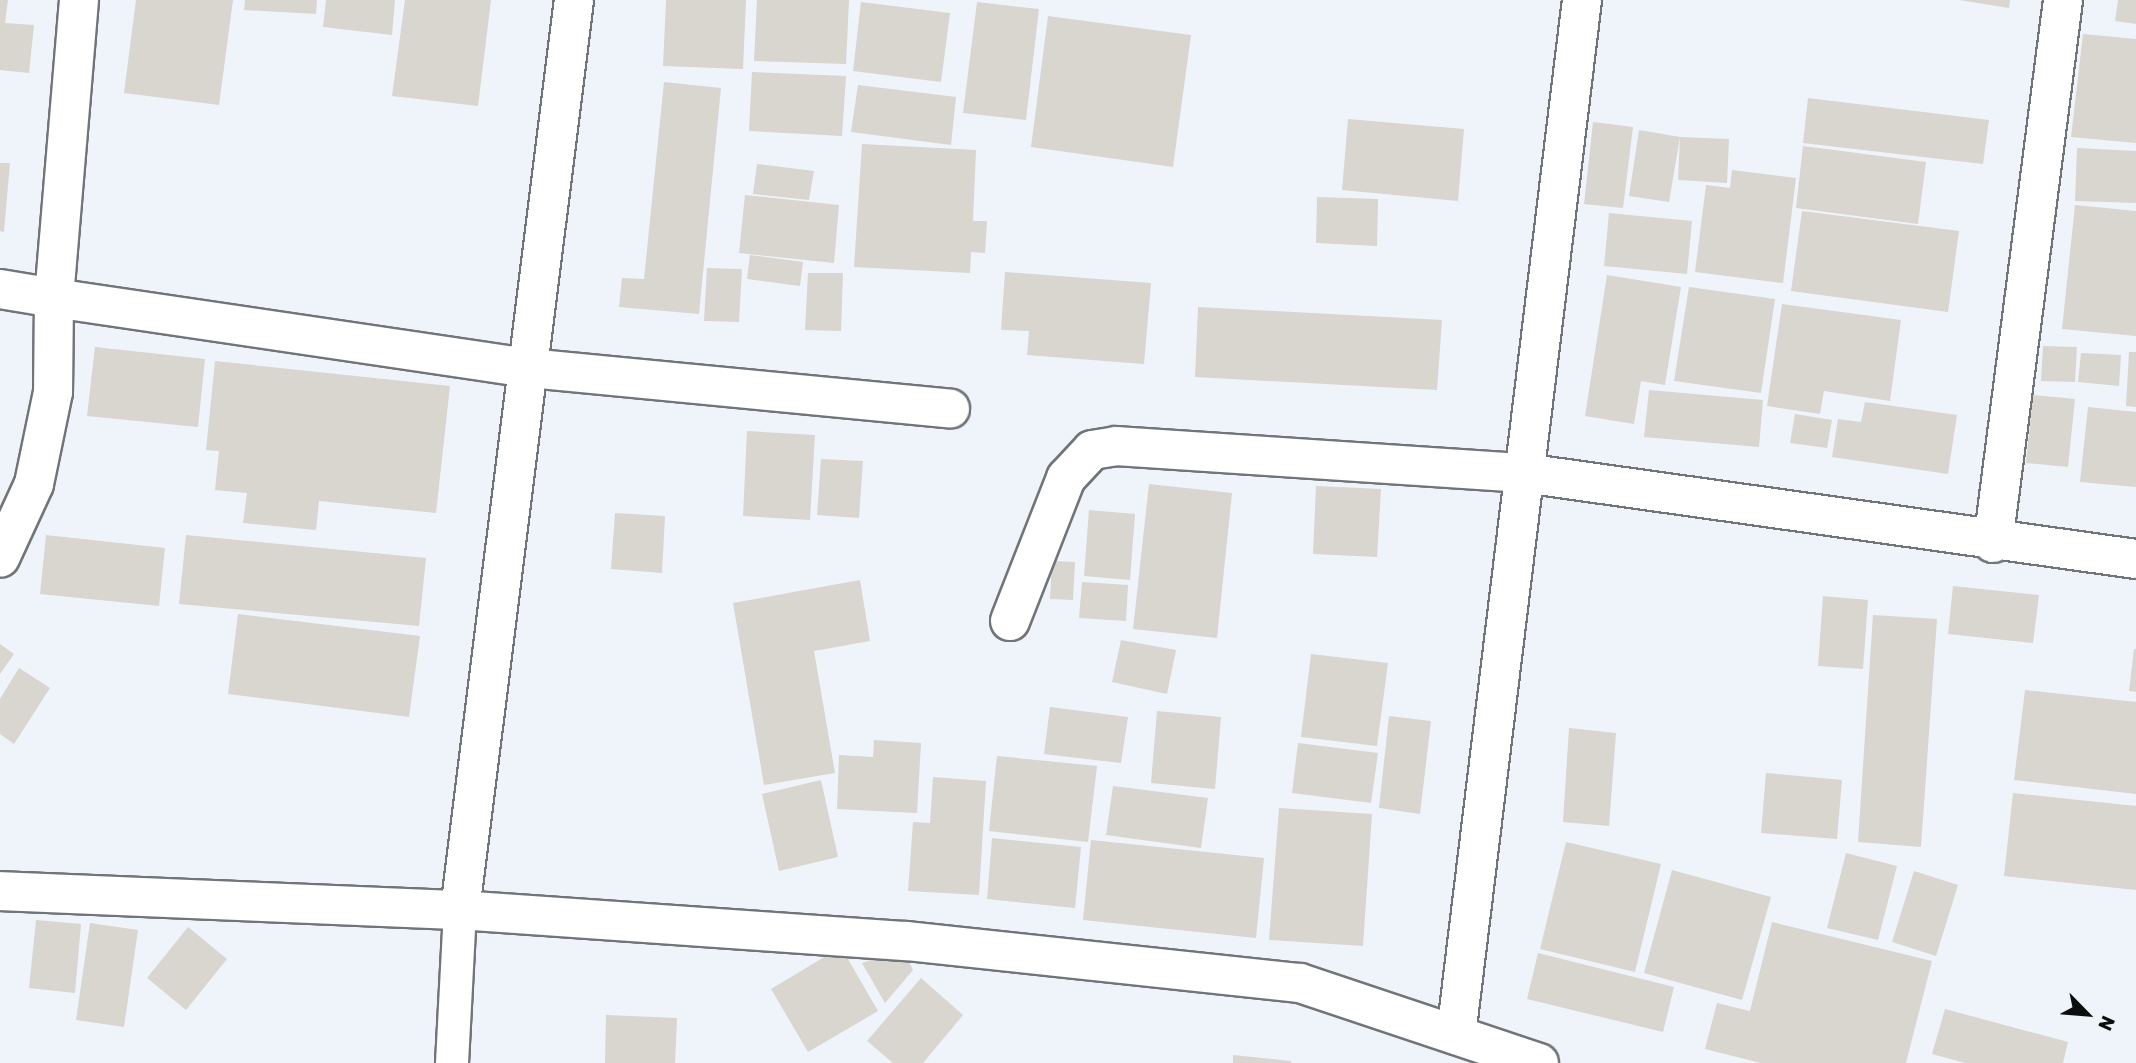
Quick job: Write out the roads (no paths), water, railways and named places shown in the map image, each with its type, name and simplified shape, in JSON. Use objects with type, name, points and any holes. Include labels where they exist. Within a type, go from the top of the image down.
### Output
[{"type":"street","points":[[0,558],[34,484],[53,392],[54,298],[79,0]]},
{"type":"street","points":[[460,911],[574,0]]},
{"type":"street","points":[[1456,1035],[1582,0]]},
{"type":"street","points":[[1993,543],[2063,0]]},
{"type":"street","points":[[0,289],[528,368],[950,409]]},
{"type":"street","points":[[1010,621],[1066,478],[1092,450],[1116,446],[1524,473],[1993,543],[2136,559]]},
{"type":"street","points":[[0,891],[460,911],[906,941],[1300,983],[1456,1035],[1499,1056],[1539,1063]]},
{"type":"lane","points":[[452,1063],[460,911]]}]
